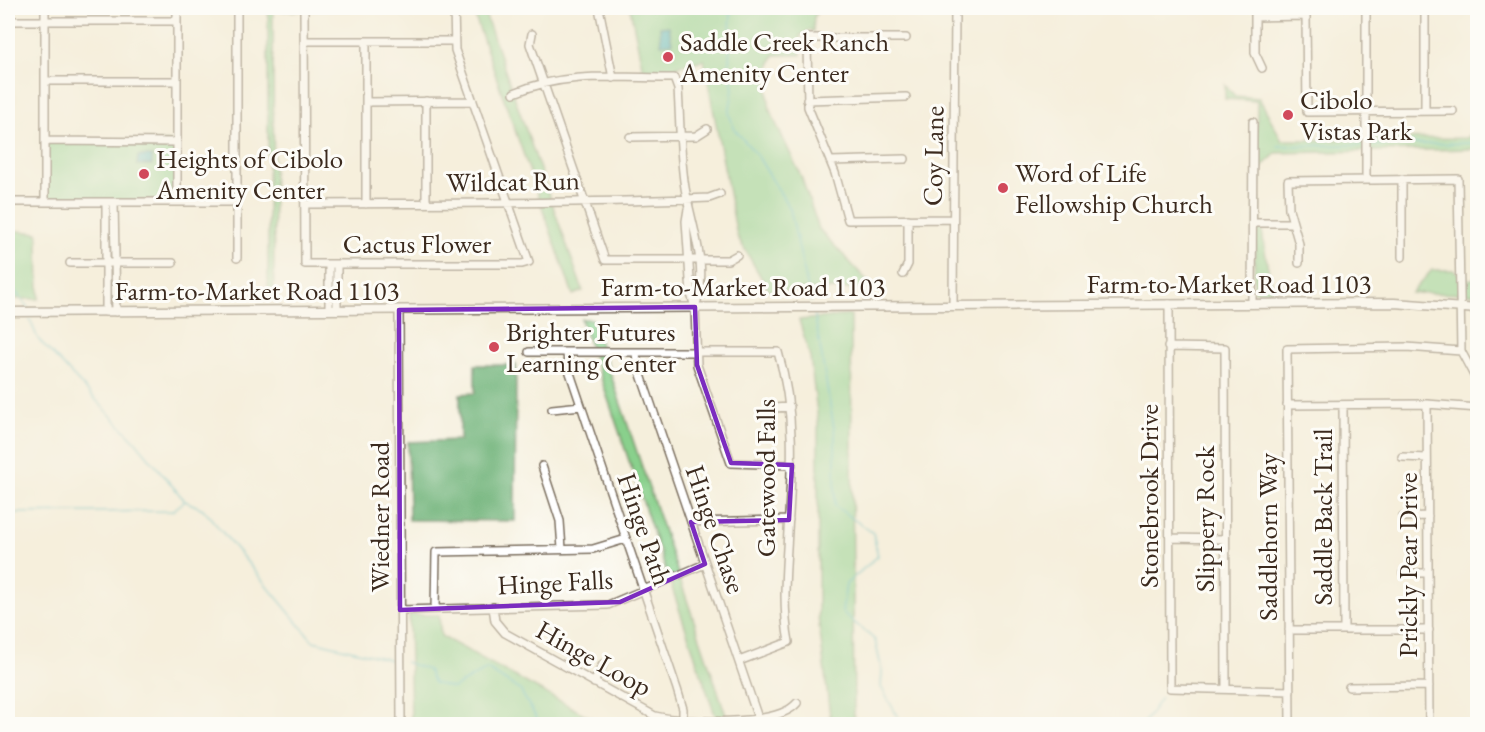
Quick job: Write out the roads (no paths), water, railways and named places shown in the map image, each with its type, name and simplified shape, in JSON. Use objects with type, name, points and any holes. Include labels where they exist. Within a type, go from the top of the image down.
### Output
[{"type":"main road","name":"Farm-to-Market Road 1103","points":[[8,312],[1394,303],[1478,309]]},
{"type":"street","points":[[45,8],[45,202]]},
{"type":"street","points":[[177,8],[177,201]]},
{"type":"street","points":[[237,8],[237,258]]},
{"type":"street","points":[[304,8],[306,204]]},
{"type":"street","points":[[454,8],[454,41],[509,203]]},
{"type":"street","points":[[599,8],[613,78]]},
{"type":"street","name":"Coy Lane","points":[[953,306],[955,8]]},
{"type":"street","points":[[1255,8],[1255,53],[1262,68]]},
{"type":"street","points":[[1366,8],[1366,180]]},
{"type":"street","points":[[1425,8],[1425,111]]},
{"type":"street","points":[[1255,17],[1306,16],[1307,112],[1453,111]]},
{"type":"street","points":[[8,21],[177,21]]},
{"type":"street","points":[[532,34],[530,44],[605,260],[728,260],[737,255]]},
{"type":"street","points":[[906,38],[807,38],[807,100],[812,119],[830,161],[848,220],[954,219]]},
{"type":"street","points":[[305,41],[454,41]]},
{"type":"street","points":[[366,41],[366,204]]},
{"type":"street","points":[[514,93],[543,82],[567,77],[674,78],[678,89],[680,138],[687,203],[700,260],[700,294],[695,307]]},
{"type":"street","points":[[45,81],[177,81]]},
{"type":"street","points":[[807,100],[906,98]]},
{"type":"street","points":[[366,102],[473,100]]},
{"type":"street","points":[[426,101],[426,203]]},
{"type":"street","points":[[1252,304],[1253,122]]},
{"type":"street","points":[[630,137],[680,138],[696,136],[707,129]]},
{"type":"street","points":[[45,141],[177,142]]},
{"type":"street","points":[[830,161],[905,159]]},
{"type":"street","points":[[1299,263],[1299,244],[1291,223],[1288,181],[1458,178],[1461,351],[1478,383]]},
{"type":"street","points":[[1402,179],[1402,257]]},
{"type":"street","name":"Wildcat Run","points":[[306,204],[687,203],[720,194]]},
{"type":"street","points":[[8,202],[237,202]]},
{"type":"street","points":[[110,202],[106,263],[111,312]]},
{"type":"street","points":[[110,202],[115,263],[111,312]]},
{"type":"street","name":"Cactus Flower","points":[[306,204],[305,264],[529,262],[509,203]]},
{"type":"street","points":[[687,203],[686,221],[691,260],[691,294],[695,307],[697,365],[731,463],[792,465]]},
{"type":"street","points":[[903,274],[908,264],[908,219]]},
{"type":"street","points":[[1257,223],[1291,223]]},
{"type":"street","points":[[70,263],[173,263]]},
{"type":"street","points":[[333,264],[333,310]]},
{"type":"street","name":"Stonebrook Drive","points":[[1169,304],[1170,688],[1226,689]]},
{"type":"street","name":"Wiedner Road","points":[[399,310],[401,724]]},
{"type":"street","name":"Slippery Rock","points":[[1168,347],[1225,348],[1226,689]]},
{"type":"street","name":"Saddlehorn Way","points":[[1290,724],[1287,349],[1425,347],[1461,351]]},
{"type":"street","points":[[529,352],[696,351]]},
{"type":"street","name":"Gatewood Falls","points":[[696,351],[778,352],[790,407],[792,465],[784,599],[789,642],[739,661]]},
{"type":"street","name":"Hinge Path","points":[[567,352],[568,367],[677,689],[683,719]]},
{"type":"street","name":"Hinge Chase","points":[[636,352],[637,363],[758,718]]},
{"type":"street","points":[[1287,405],[1427,404],[1478,408]]},
{"type":"street","name":"Prickly Pear Drive","points":[[1427,404],[1429,724]]},
{"type":"street","name":"Saddle Back Trail","points":[[1343,405],[1344,629]]},
{"type":"street","points":[[552,409],[581,406]]},
{"type":"street","points":[[772,408],[790,407]]},
{"type":"street","points":[[1402,457],[1427,458]]},
{"type":"street","points":[[542,466],[560,520],[562,549]]},
{"type":"street","points":[[1403,516],[1428,516]]},
{"type":"street","points":[[692,522],[789,520]]},
{"type":"street","points":[[1170,538],[1225,539]]},
{"type":"street","points":[[435,609],[436,552],[593,549],[626,539]]},
{"type":"street","name":"Hinge Falls","points":[[400,610],[608,605],[705,564]]},
{"type":"street","points":[[1403,573],[1428,573]]},
{"type":"street","name":"Hinge Loop","points":[[493,607],[495,621],[505,633],[655,716],[683,719],[758,718],[791,710],[797,703]]},
{"type":"street","points":[[1288,630],[1428,630]]},
{"type":"street","points":[[594,683],[603,664]]},
{"type":"street","points":[[1349,687],[1429,686]]},
{"type":"street","points":[[1226,689],[1290,691]]},
{"type":"water","points":[[669,26],[672,43],[661,44],[660,27]]},
{"type":"water","points":[[138,156],[152,156],[152,165],[137,165]]},
{"type":"waterway","points":[[716,8],[732,14]]},
{"type":"waterway","points":[[731,8],[729,66],[733,89],[729,114],[735,130],[757,155],[790,209],[811,302]]},
{"type":"waterway","points":[[1370,145],[1478,143]]},
{"type":"waterway","points":[[1278,146],[1362,145]]},
{"type":"waterway","points":[[8,282],[28,308]]},
{"type":"waterway","points":[[814,311],[835,434],[835,506],[873,533],[878,556],[846,584],[842,612],[875,640],[882,671],[881,687],[899,719],[898,724]]},
{"type":"waterway","points":[[30,320],[38,339],[135,441],[185,501],[203,509],[313,641],[395,661]]},
{"type":"waterway","points":[[8,513],[172,511],[185,501]]},
{"type":"waterway","points":[[405,662],[428,670],[434,683],[453,688],[487,669],[520,690],[540,724]]},
{"type":"waterway","points":[[1143,724],[1161,698]]},
{"type":"place","name":"Saddle Creek Ranch Amenity Center","points":[[668,57]]},
{"type":"place","name":"Cibolo Vistas Park","points":[[1288,115]]},
{"type":"place","name":"Heights of Cibolo Amenity Center","points":[[144,174]]},
{"type":"place","name":"Word of Life Fellowship Church","points":[[1003,188]]},
{"type":"place","name":"Brighter Futures Learning Center","points":[[494,347]]}]
